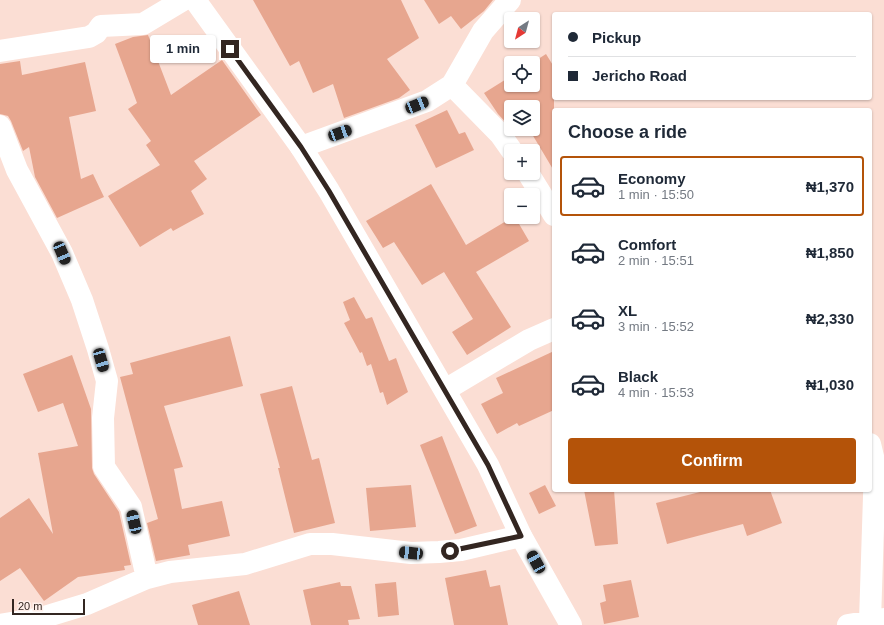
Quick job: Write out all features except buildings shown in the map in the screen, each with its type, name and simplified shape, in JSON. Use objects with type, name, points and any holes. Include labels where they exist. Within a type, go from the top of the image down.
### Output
[{"type":"street","points":[[0,51],[89,37],[101,26],[142,24],[183,0]]},
{"type":"street","points":[[195,0],[301,147],[329,191],[488,465],[521,536],[571,625]]},
{"type":"street","points":[[301,147],[427,101],[452,84],[483,31],[510,0]]},
{"type":"street","points":[[452,84],[500,134],[507,144]]},
{"type":"street","points":[[0,126],[17,170],[62,253],[82,300],[96,342],[107,381],[103,418],[104,467],[131,508],[147,578]]},
{"type":"street","points":[[532,180],[552,212]]},
{"type":"street","points":[[445,390],[522,344],[552,330]]},
{"type":"street","points":[[848,625],[877,620],[879,464],[872,448]]},
{"type":"street","points":[[0,625],[42,621],[87,604],[147,578],[170,572],[246,564],[310,544],[332,544],[411,553],[439,552],[461,550],[521,536]]},
{"type":"route","points":[[230,49],[301,147],[329,191],[488,465],[521,536],[461,550],[450,551]]}]
